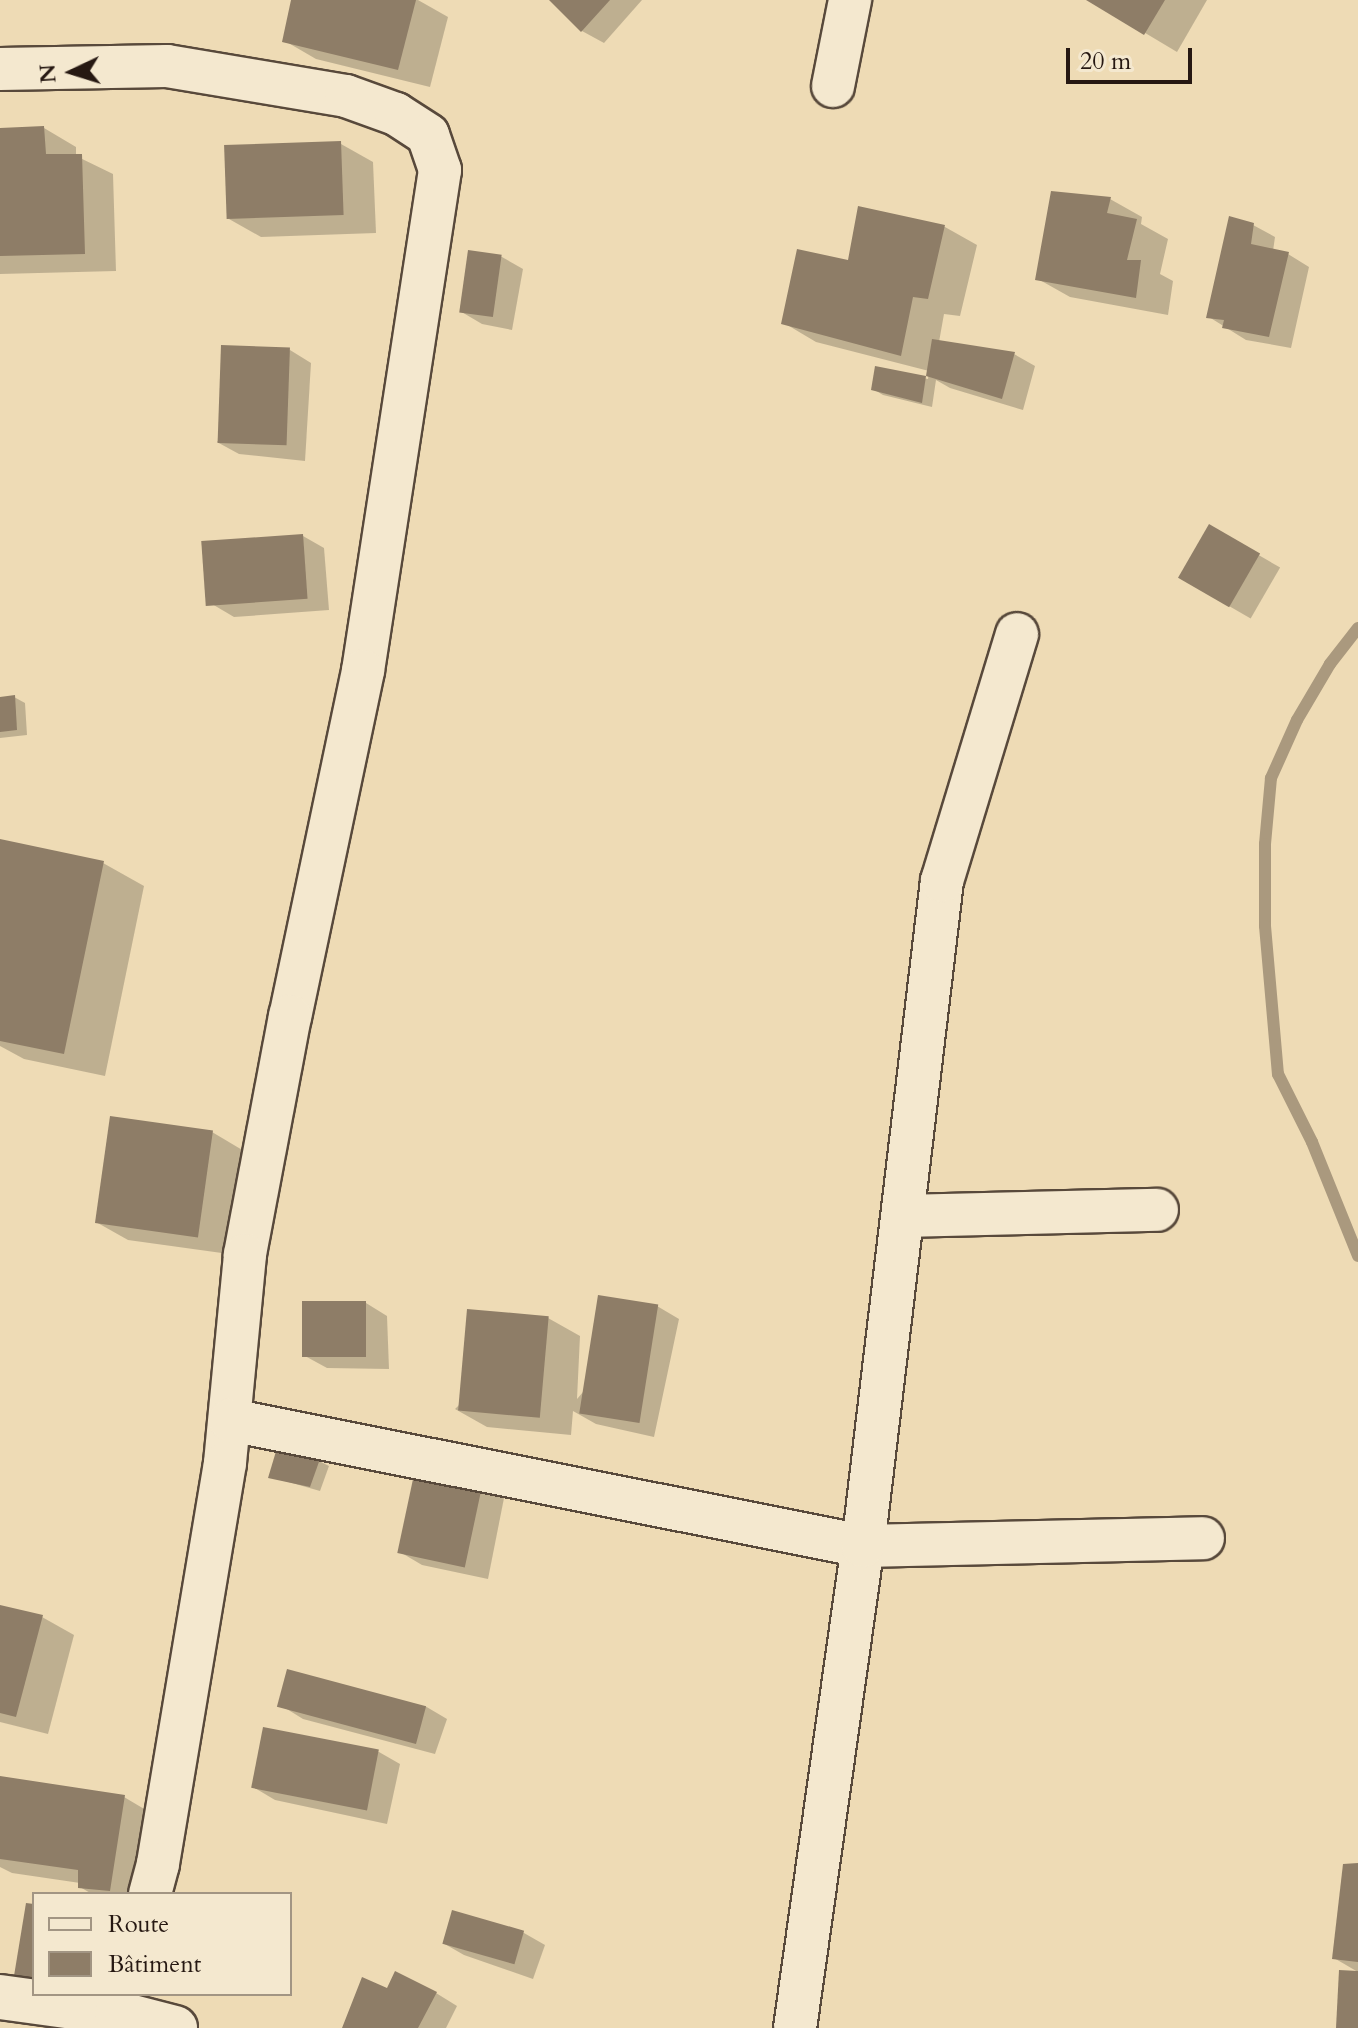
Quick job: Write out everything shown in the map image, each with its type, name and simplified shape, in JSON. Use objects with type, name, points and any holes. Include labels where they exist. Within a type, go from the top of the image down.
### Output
[{"type":"street","points":[[833,86],[850,0]]},
{"type":"street","points":[[0,69],[167,66],[346,96],[396,114],[428,135],[440,170],[363,671],[290,1016],[245,1255],[230,1420],[158,1864],[151,1892]]},
{"type":"street","points":[[795,2028],[863,1546],[942,881],[1017,634]]},
{"type":"street","points":[[904,1216],[1157,1210]]},
{"type":"street","points":[[230,1420],[863,1546],[1203,1538]]},
{"type":"street","points":[[0,1997],[120,2004],[175,2028]]},
{"type":"building","points":[[291,0],[416,0],[398,70],[282,42]]},
{"type":"building","points":[[549,0],[610,0],[581,32]]},
{"type":"building","points":[[1086,0],[1165,0],[1144,35]]},
{"type":"building","points":[[44,126],[46,154],[82,154],[85,254],[0,256],[0,128]]},
{"type":"building","points":[[341,141],[344,215],[227,219],[224,145]]},
{"type":"building","points":[[1051,191],[1111,197],[1107,213],[1137,219],[1127,260],[1141,260],[1136,298],[1035,280]]},
{"type":"building","points":[[858,206],[945,225],[928,299],[913,297],[901,356],[781,324],[797,249],[848,260]]},
{"type":"building","points":[[1229,216],[1254,223],[1251,244],[1289,252],[1269,337],[1222,328],[1224,320],[1206,318]]},
{"type":"building","points":[[468,250],[502,255],[493,317],[459,312]]},
{"type":"building","points":[[932,339],[1015,352],[1002,399],[926,376]]},
{"type":"building","points":[[221,345],[290,347],[287,445],[218,443]]},
{"type":"building","points":[[875,366],[926,376],[922,403],[871,390]]},
{"type":"building","points":[[1209,524],[1260,554],[1229,607],[1178,578]]},
{"type":"building","points":[[303,534],[308,599],[206,606],[201,541]]},
{"type":"building","points":[[15,695],[17,730],[0,732],[0,697]]},
{"type":"building","points":[[0,839],[104,861],[64,1054],[0,1041]]},
{"type":"building","points":[[110,1116],[213,1130],[198,1237],[95,1223]]},
{"type":"building","points":[[598,1295],[658,1305],[639,1423],[579,1414]]},
{"type":"building","points":[[302,1301],[366,1301],[366,1357],[302,1357]]},
{"type":"building","points":[[467,1309],[549,1316],[540,1418],[458,1411]]},
{"type":"building","points":[[277,1448],[320,1459],[310,1487],[268,1478]]},
{"type":"building","points":[[416,1465],[483,1479],[465,1567],[397,1553]]},
{"type":"building","points":[[0,1605],[43,1615],[16,1717],[0,1713]]},
{"type":"building","points":[[287,1669],[426,1706],[416,1744],[277,1707]]},
{"type":"building","points":[[263,1727],[379,1750],[367,1810],[251,1788]]},
{"type":"building","points":[[0,1776],[125,1795],[110,1891],[78,1888],[78,1870],[0,1859]]},
{"type":"building","points":[[1358,1863],[1358,1962],[1332,1959],[1343,1864]]},
{"type":"building","points":[[26,1903],[32,1904],[32,1986],[13,1982]]},
{"type":"building","points":[[452,1910],[524,1931],[514,1964],[442,1944]]},
{"type":"building","points":[[1339,1970],[1358,1971],[1358,2028],[1336,2028]]},
{"type":"building","points":[[395,1971],[437,1992],[418,2028],[342,2028],[362,1977],[387,1988]]},
{"type":"waterway","points":[[1358,628],[1330,664],[1297,720],[1271,778],[1265,844],[1265,926],[1278,1074],[1312,1142],[1358,1256]]}]
